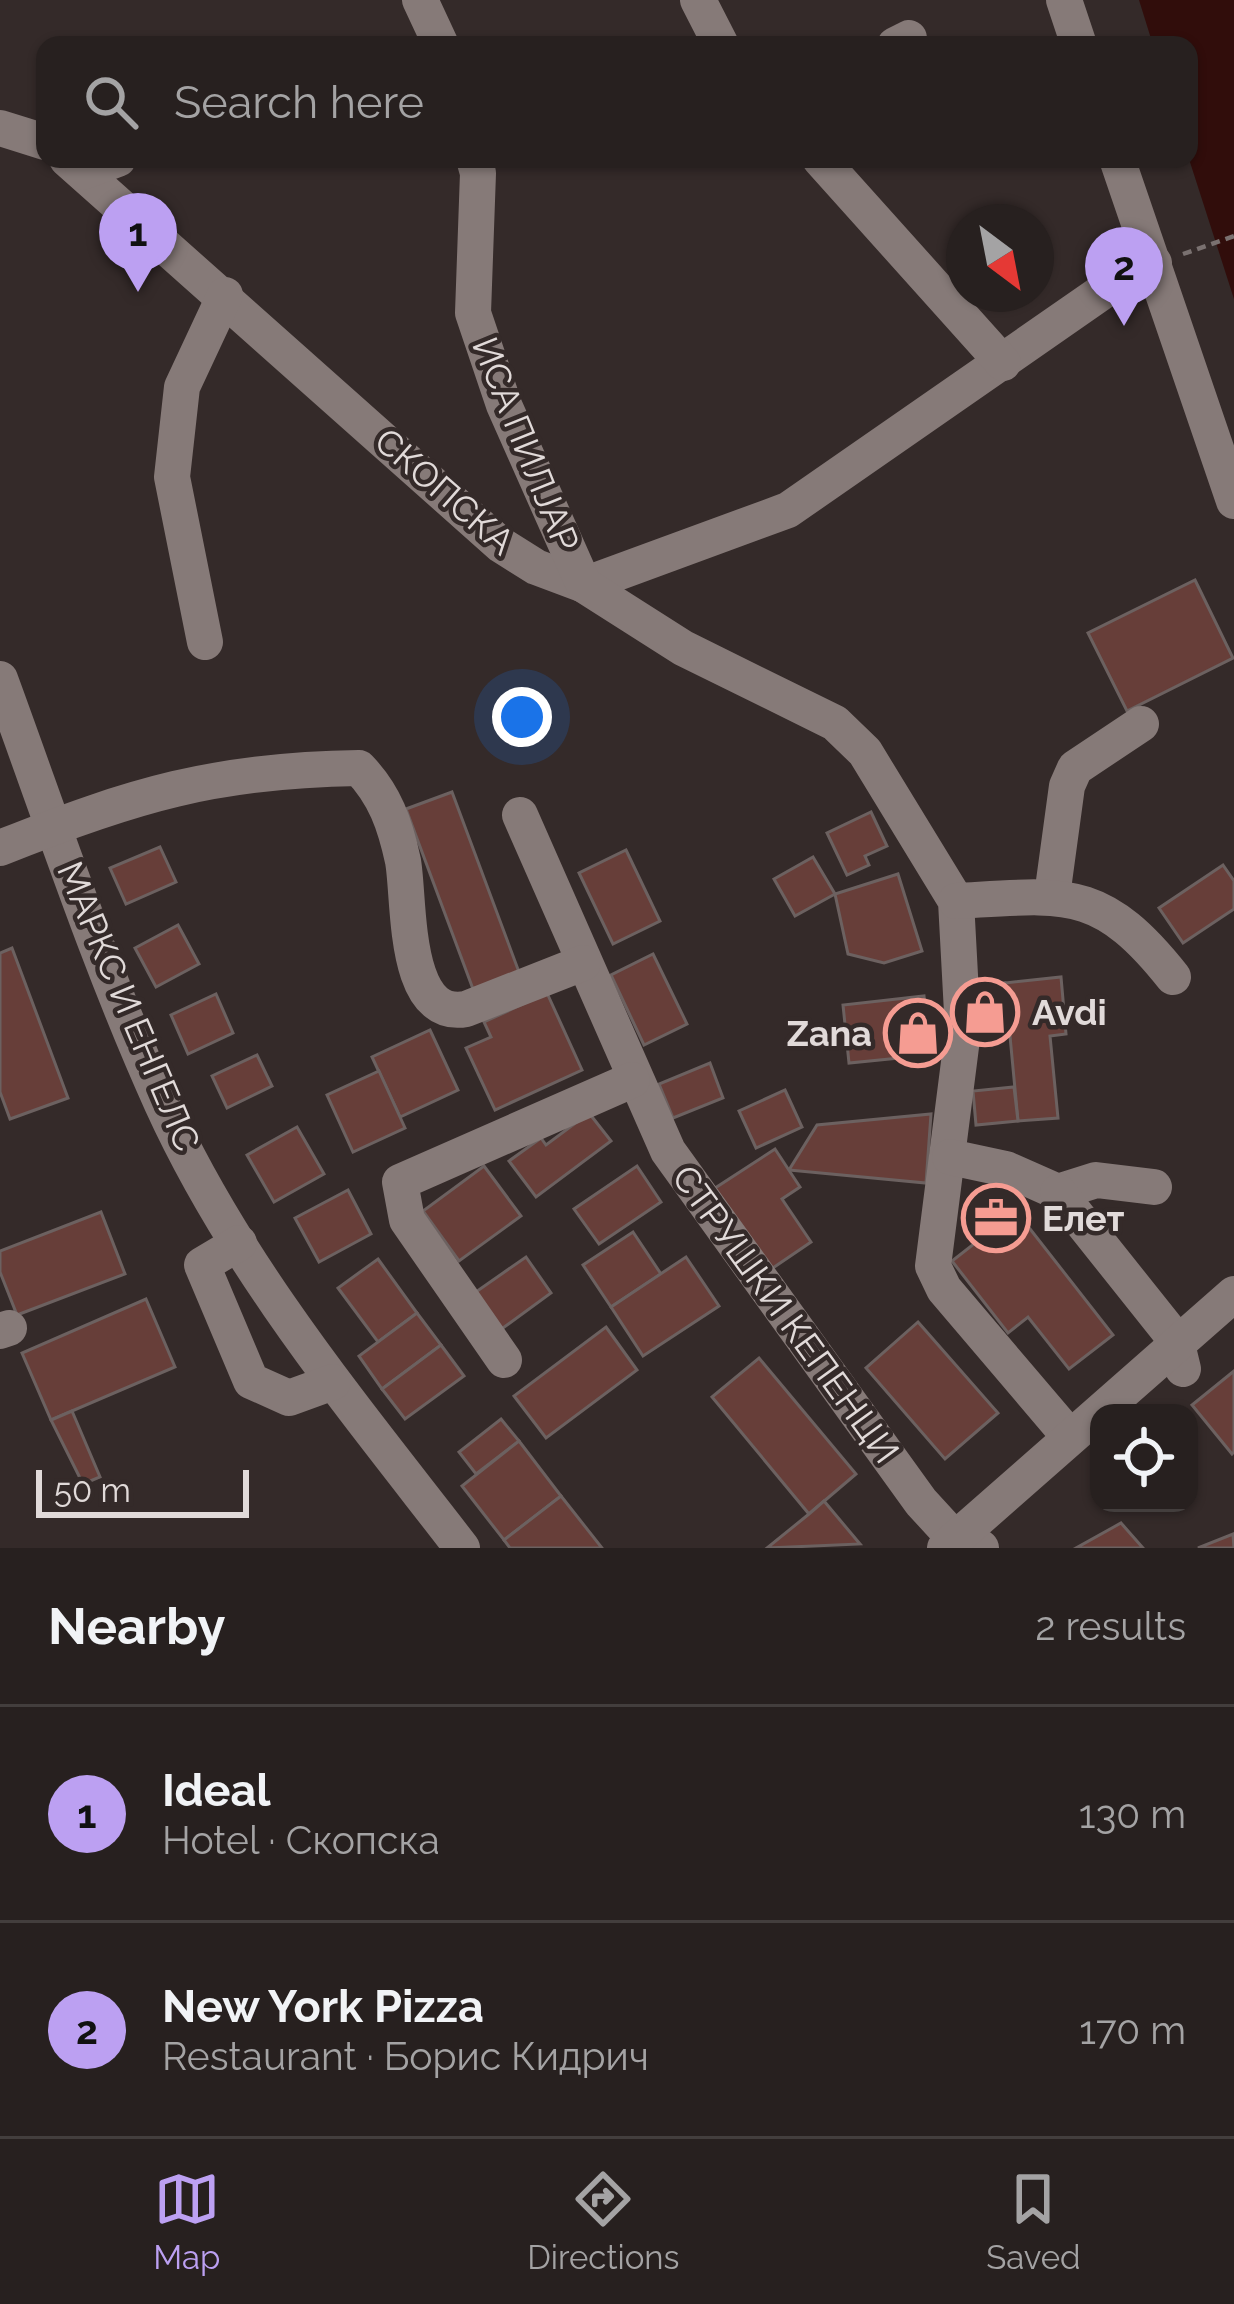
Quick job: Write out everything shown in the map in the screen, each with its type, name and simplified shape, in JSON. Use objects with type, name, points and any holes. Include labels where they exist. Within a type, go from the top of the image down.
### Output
[{"type":"street","points":[[420,0],[437,36]]},
{"type":"street","points":[[698,0],[717,36]]},
{"type":"street","points":[[1064,0],[1076,36]]},
{"type":"street","points":[[0,128],[36,139]]},
{"type":"street","name":"СКОПСКА","points":[[77,168],[501,544],[536,567],[584,585],[683,649],[835,723],[865,752],[956,901]]},
{"type":"street","name":"ИСА ПИЛЈАР","points":[[477,168],[473,313],[504,405],[584,585]]},
{"type":"street","points":[[828,168],[1003,363]]},
{"type":"street","points":[[1120,168],[1234,501]]},
{"type":"street","points":[[584,585],[788,510],[1115,284],[1154,263]]},
{"type":"street","points":[[205,641],[172,476],[182,387],[225,295]]},
{"type":"street","name":"МАРКС И ЕНГЕЛС","points":[[0,680],[163,1106],[239,1243],[333,1382],[462,1548]]},
{"type":"street","points":[[1052,896],[1066,786],[1075,767],[1141,724]]},
{"type":"street","points":[[0,848],[186,782],[279,769],[359,768],[389,809],[403,862],[415,971],[437,1004],[451,1012],[466,1009],[583,963]]},
{"type":"street","name":"СТРУШКИ КЕПЕНЦИ","points":[[520,815],[632,1080],[668,1151],[921,1502],[960,1545]]},
{"type":"street","points":[[1070,1436],[944,1289],[933,1266],[963,1030],[956,901],[1052,896],[1111,912],[1143,939],[1173,976]]},
{"type":"street","points":[[504,1360],[407,1220],[400,1182],[632,1080]]},
{"type":"street","points":[[950,1156],[1006,1169],[1058,1192],[1180,1355]]},
{"type":"street","points":[[1058,1192],[1096,1180],[1154,1187]]},
{"type":"street","points":[[239,1243],[202,1264],[251,1382],[289,1398],[333,1382]]},
{"type":"street","points":[[960,1545],[1070,1436],[1180,1355],[1234,1294]]},
{"type":"path","points":[[1154,263],[1234,236]]},
{"type":"shaded area","points":[[1139,0],[1234,0],[1234,299],[1192,168],[1198,168],[1198,36],[1150,36]]},
{"type":"building","points":[[1195,580],[1233,658],[1127,711],[1088,633]]},
{"type":"building","points":[[452,792],[519,972],[473,989],[406,809]]},
{"type":"building","points":[[871,812],[887,846],[865,856],[869,865],[847,875],[827,833]]},
{"type":"building","points":[[160,847],[176,882],[126,904],[110,868]]},
{"type":"building","points":[[626,850],[660,921],[613,944],[579,873]]},
{"type":"building","points":[[813,857],[835,894],[795,916],[774,879]]},
{"type":"building","points":[[1223,865],[1234,881],[1234,909],[1183,943],[1159,908]]},
{"type":"building","points":[[898,874],[922,951],[884,963],[848,954],[835,894]]},
{"type":"building","points":[[178,925],[199,964],[156,987],[135,948]]},
{"type":"building","points":[[12,948],[68,1098],[10,1119],[0,1092],[0,953]]},
{"type":"building","points":[[653,954],[687,1024],[644,1045],[611,975]]},
{"type":"building","points":[[1061,977],[1066,1034],[1050,1036],[1058,1118],[1018,1121],[1005,983]]},
{"type":"building","points":[[1005,983],[1009,1027],[967,1031],[963,987]]},
{"type":"building","points":[[547,993],[582,1070],[495,1110],[466,1048],[491,1037],[484,1022]]},
{"type":"building","points":[[216,994],[233,1033],[188,1054],[171,1015]]},
{"type":"building","points":[[924,996],[930,1055],[849,1063],[843,1005]]},
{"type":"building","points":[[430,1030],[458,1090],[400,1117],[372,1057]]},
{"type":"building","points":[[257,1055],[272,1086],[227,1108],[212,1076]]},
{"type":"building","points":[[710,1063],[723,1098],[673,1118],[659,1084]]},
{"type":"building","points":[[379,1071],[405,1128],[353,1152],[327,1095]]},
{"type":"building","points":[[1014,1087],[1018,1121],[976,1125],[973,1091]]},
{"type":"building","points":[[785,1090],[802,1127],[756,1148],[739,1111]]},
{"type":"building","points":[[589,1113],[611,1141],[536,1197],[509,1161],[541,1138],[546,1145]]},
{"type":"building","points":[[931,1114],[926,1183],[789,1170],[817,1125]]},
{"type":"building","points":[[297,1127],[324,1174],[274,1202],[247,1155]]},
{"type":"building","points":[[775,1149],[800,1187],[782,1199],[811,1242],[764,1274],[709,1192]]},
{"type":"building","points":[[484,1166],[521,1216],[459,1261],[423,1211]]},
{"type":"building","points":[[637,1166],[661,1202],[599,1244],[574,1209]]},
{"type":"building","points":[[348,1190],[371,1234],[319,1262],[295,1218]]},
{"type":"building","points":[[1016,1211],[1113,1335],[1069,1369],[1028,1317],[1008,1333],[952,1261]]},
{"type":"building","points":[[101,1212],[125,1274],[17,1315],[0,1272],[0,1251]]},
{"type":"building","points":[[633,1232],[661,1274],[611,1307],[583,1265]]},
{"type":"building","points":[[526,1257],[551,1293],[496,1333],[470,1296]]},
{"type":"building","points":[[686,1257],[719,1306],[643,1356],[611,1307]]},
{"type":"building","points":[[378,1259],[417,1313],[378,1342],[338,1288]]},
{"type":"building","points":[[146,1299],[175,1367],[51,1420],[22,1353]]},
{"type":"building","points":[[417,1313],[441,1345],[382,1389],[359,1356]]},
{"type":"building","points":[[918,1322],[998,1413],[945,1459],[866,1368]]},
{"type":"building","points":[[606,1327],[637,1370],[546,1438],[514,1396]]},
{"type":"building","points":[[441,1345],[464,1376],[405,1419],[382,1389]]},
{"type":"building","points":[[759,1358],[856,1474],[809,1514],[712,1397]]},
{"type":"building","points":[[1234,1371],[1232,1454],[1198,1412],[1198,1404],[1193,1404]]},
{"type":"building","points":[[72,1411],[100,1477],[83,1484],[51,1420]]},
{"type":"building","points":[[501,1419],[519,1441],[476,1474],[459,1452]]},
{"type":"building","points":[[519,1441],[561,1496],[504,1540],[462,1486]]},
{"type":"building","points":[[561,1496],[602,1548],[510,1548],[504,1540]]},
{"type":"building","points":[[824,1501],[860,1544],[767,1548],[809,1514]]},
{"type":"building","points":[[1121,1523],[1143,1548],[1076,1548]]},
{"type":"building","points":[[1233,1534],[1234,1548],[1198,1548]]},
{"type":"place","name":"Ideal","points":[[138,292]]},
{"type":"place","name":"New York Pizza","points":[[1124,326]]},
{"type":"place","name":"Avdi","points":[[985,1012]]},
{"type":"place","name":"Zana","points":[[918,1033]]},
{"type":"place","name":"Елет","points":[[996,1218]]}]
